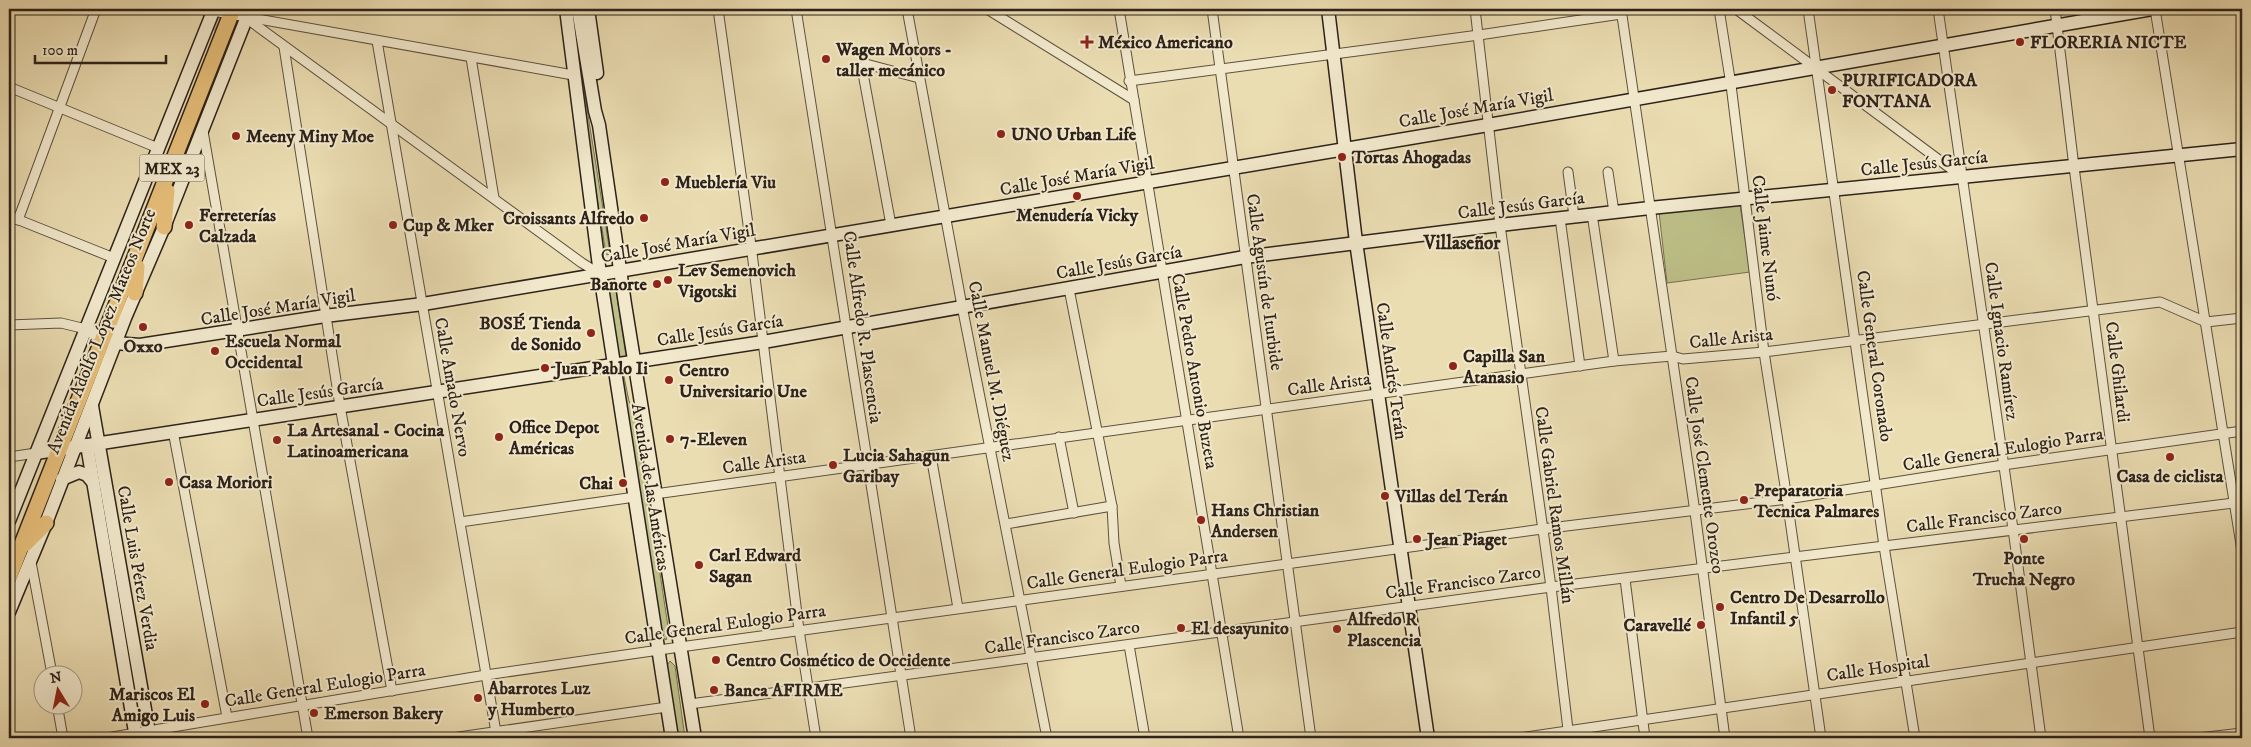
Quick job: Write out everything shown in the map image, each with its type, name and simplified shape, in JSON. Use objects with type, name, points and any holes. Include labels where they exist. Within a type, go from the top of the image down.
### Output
[{"type":"main road","name":"Avenida Adolfo López Mateos Norte","points":[[9,578],[12,548],[48,451],[139,249],[232,12]]},
{"type":"main road","name":"Avenida Adolfo López Mateos Norte","points":[[102,334],[214,31]]},
{"type":"main road","points":[[164,227],[168,176]]},
{"type":"main road","points":[[135,293],[139,249]]},
{"type":"main road","points":[[102,334],[125,318]]},
{"type":"main road","points":[[12,548],[46,523]]},
{"type":"street","points":[[96,9],[60,108],[13,218],[114,258]]},
{"type":"street","points":[[210,9],[248,13],[378,41],[471,58],[572,69]]},
{"type":"street","name":"Avenida Adolfo López Mateos Norte","points":[[9,612],[62,479],[87,445],[114,258],[210,9]]},
{"type":"street","name":"Avenida de las Américas","points":[[558,9],[572,69],[600,274],[672,738]]},
{"type":"street","name":"Avenida de las Américas","points":[[566,9],[571,42],[572,69]]},
{"type":"street","name":"Avenida de las Américas","points":[[578,9],[595,112],[599,125],[634,362],[695,738]]},
{"type":"street","name":"Avenida de las Américas","points":[[588,9],[602,111],[599,125]]},
{"type":"street","points":[[718,9],[752,248],[799,630],[816,738]]},
{"type":"street","name":"Calle Alfredo R. Plascencia","points":[[796,9],[911,738]]},
{"type":"street","name":"Calle Manuel M. Diéguez","points":[[907,9],[962,306],[1047,738]]},
{"type":"street","points":[[987,9],[1134,100]]},
{"type":"street","name":"Calle Pedro Antonio Buzeta","points":[[1119,9],[1239,738]]},
{"type":"street","name":"Calle Agustín de Iturbide","points":[[1212,9],[1311,738]]},
{"type":"street","name":"Calle Andrés Terán","points":[[1328,9],[1356,242],[1428,738]]},
{"type":"street","name":"Calle Gabriel Ramos Millán","points":[[1475,9],[1500,224],[1551,587],[1569,735]]},
{"type":"street","name":"Calle Jaime Nunó","points":[[1719,9],[1764,352],[1821,738]]},
{"type":"street","points":[[1736,9],[1962,177]]},
{"type":"street","name":"Calle General Coronado","points":[[1808,9],[1877,485],[1884,546],[1915,738]]},
{"type":"street","name":"Calle Ignacio Ramírez","points":[[1938,9],[2013,529],[2041,738]]},
{"type":"street","name":"Calle Ghilardi","points":[[2055,9],[2150,738]]},
{"type":"street","points":[[2153,9],[2206,322],[2222,434],[2238,503],[2242,552]]},
{"type":"street","name":"Calle José María Vigil","points":[[9,325],[61,323],[140,345],[325,316],[423,304],[1488,125],[1634,98],[2153,9]]},
{"type":"street","points":[[1130,81],[1334,53],[1479,36],[1621,11]]},
{"type":"street","name":"Calle José Clemente Orozco","points":[[1621,11],[1695,512],[1724,738]]},
{"type":"street","points":[[248,13],[284,47],[600,274]]},
{"type":"street","name":"Avenida Adolfo López Mateos Norte","points":[[125,318],[164,227],[248,13]]},
{"type":"street","name":"Calle Amado Nervo","points":[[378,41],[497,735]]},
{"type":"street","points":[[284,47],[340,406],[392,691]]},
{"type":"street","points":[[471,58],[494,198]]},
{"type":"street","points":[[891,225],[862,68],[866,64],[919,78]]},
{"type":"street","points":[[9,87],[158,148]]},
{"type":"street","points":[[202,128],[308,738]]},
{"type":"street","name":"Calle Jesús García","points":[[9,457],[763,342],[1246,257],[1592,214],[2242,150]]},
{"type":"street","points":[[1568,172],[1574,216]]},
{"type":"street","points":[[1608,172],[1614,212]]},
{"type":"street","points":[[1592,214],[1614,361]]},
{"type":"street","points":[[1560,218],[1580,366]]},
{"type":"street","points":[[1069,289],[1112,506],[1114,544],[1121,586]]},
{"type":"street","name":"Calle Arista","points":[[655,494],[780,475],[932,456],[1098,431],[1614,361],[1672,356],[1683,359],[1764,352],[2160,302],[2206,322],[2242,318]]},
{"type":"street","name":"Calle Luis Pérez Verdia","points":[[92,404],[87,445],[136,736]]},
{"type":"street","name":"Calle General Eulogio Parra","points":[[106,738],[149,735],[227,718],[486,675],[680,646],[1542,530],[1695,512],[2242,430]]},
{"type":"street","points":[[173,431],[227,718]]},
{"type":"street","points":[[1059,438],[1074,512]]},
{"type":"street","name":"Calle Luis Pérez Verdia","points":[[87,445],[149,735]]},
{"type":"street","name":"Avenida Adolfo López Mateos Norte","points":[[9,522],[48,451]]},
{"type":"street","points":[[932,456],[958,608]]},
{"type":"street","points":[[62,479],[79,472],[87,475],[93,482]]},
{"type":"street","points":[[460,522],[635,497]]},
{"type":"street","name":"Calle Francisco Zarco","points":[[690,704],[1551,587],[2238,503]]},
{"type":"street","points":[[1006,524],[1112,506]]},
{"type":"street","points":[[31,560],[50,664]]},
{"type":"street","points":[[1625,579],[1645,738]]},
{"type":"street","name":"Calle Hospital","points":[[1520,738],[1569,735],[1642,721],[1815,694],[2242,632]]},
{"type":"street","points":[[1129,645],[1145,738]]},
{"type":"street","points":[[452,738],[497,735],[667,707]]},
{"type":"street","points":[[59,714],[63,738]]},
{"type":"street","points":[[2198,738],[2242,733]]},
{"type":"green space","points":[[574,52],[578,52],[610,253],[608,255],[606,254]]},
{"type":"green space","points":[[1740,205],[1750,272],[1667,283],[1659,212]]},
{"type":"green space","points":[[610,280],[615,284],[626,356],[623,359],[618,357],[607,285]]},
{"type":"green space","points":[[623,372],[629,401],[636,415],[669,633],[666,640],[660,635],[621,374]]},
{"type":"green space","points":[[670,661],[675,666],[685,738],[677,738],[666,667]]},
{"type":"tunnel","points":[[214,31],[225,9]]},
{"type":"place","name":"México Americano","points":[[1087,42]]},
{"type":"place","name":"FLORERIA NICTE","points":[[2020,42]]},
{"type":"place","name":"Wagen Motors - taller mecánico","points":[[826,59]]},
{"type":"place","name":"PURIFICADORA FONTANA","points":[[1832,90]]},
{"type":"place","name":"UNO Urban Life","points":[[1001,134]]},
{"type":"place","name":"Meeny Miny Moe","points":[[236,136]]},
{"type":"place","name":"Tortas Ahogadas","points":[[1342,157]]},
{"type":"place","name":"Mueblería Viu","points":[[665,182]]},
{"type":"place","name":"Menudería Vicky","points":[[1077,196]]},
{"type":"place","name":"Croissants Alfredo","points":[[644,218]]},
{"type":"place","name":"Ferreterías Calzada","points":[[189,225]]},
{"type":"place","name":"Cup & Mker","points":[[393,225]]},
{"type":"place","name":"Lev Semenovich Vigotski","points":[[668,280]]},
{"type":"place","name":"Banorte","points":[[657,284]]},
{"type":"place","name":"Oxxo","points":[[143,327]]},
{"type":"place","name":"BOSÉ Tienda de Sonido","points":[[591,333]]},
{"type":"place","name":"Escuela Normal Occidental","points":[[215,351]]},
{"type":"place","name":"Capilla San Atanasio","points":[[1453,366]]},
{"type":"place","name":"Juan Pablo Ii","points":[[545,368]]},
{"type":"place","name":"Centro Universitario Une","points":[[669,380]]},
{"type":"place","name":"Office Depot Américas","points":[[499,437]]},
{"type":"place","name":"7-Eleven","points":[[670,439]]},
{"type":"place","name":"La Artesanal - Cocina Latinoamericana","points":[[277,440]]},
{"type":"place","name":"Casa de ciclista","points":[[2170,457]]},
{"type":"place","name":"Lucia Sahagun Garibay","points":[[833,465]]},
{"type":"place","name":"Casa Moriori","points":[[169,482]]},
{"type":"place","name":"Chai","points":[[623,483]]},
{"type":"place","name":"Villas del Terán","points":[[1385,496]]},
{"type":"place","name":"Preparatoria Tecnica Palmares","points":[[1744,500]]},
{"type":"place","name":"Hans Christian Andersen","points":[[1201,520]]},
{"type":"place","name":"Jean Piaget","points":[[1417,539]]},
{"type":"place","name":"Ponte Trucha Negro","points":[[2024,539]]},
{"type":"place","name":"Carl Edward Sagan","points":[[699,565]]},
{"type":"place","name":"Centro De Desarrollo Infantil 5","points":[[1720,607]]},
{"type":"place","name":"Caravellé","points":[[1701,625]]},
{"type":"place","name":"El desayunito","points":[[1181,628]]},
{"type":"place","name":"Alfredo R Plascencia","points":[[1337,629]]},
{"type":"place","name":"Centro Cosmético de Occidente","points":[[716,660]]},
{"type":"place","name":"Banca AFIRME","points":[[714,690]]},
{"type":"place","name":"Abarrotes Luz y Humberto","points":[[478,698]]},
{"type":"place","name":"Mariscos El Amigo Luis","points":[[205,704]]},
{"type":"place","name":"Emerson Bakery","points":[[314,713]]},
{"type":"district","name":"Villaseñor","points":[[1462,242]]}]
